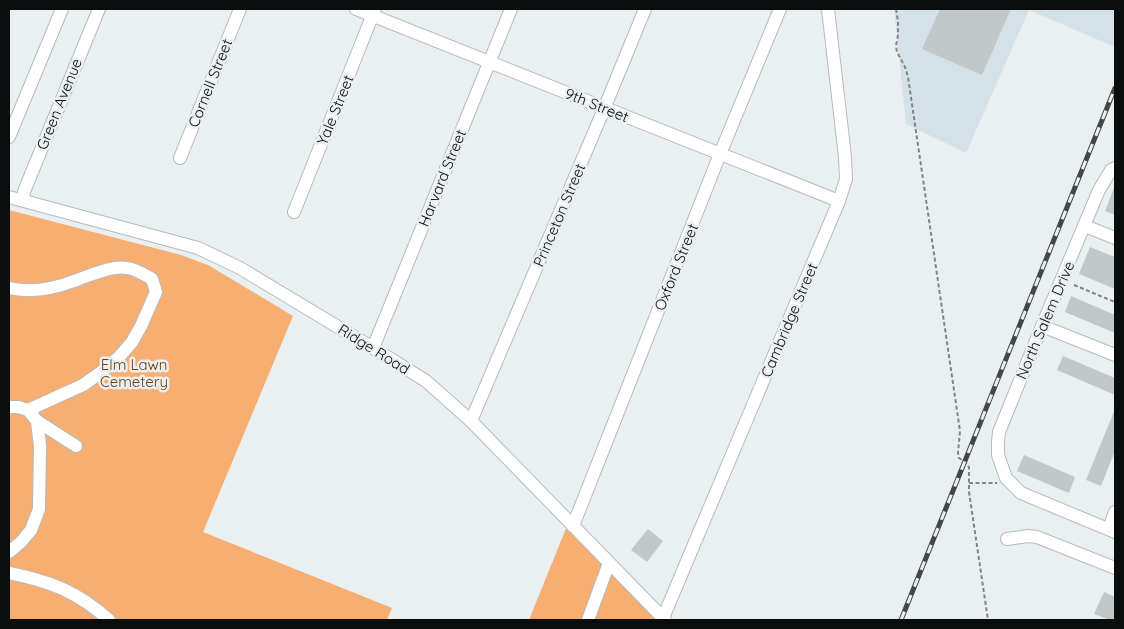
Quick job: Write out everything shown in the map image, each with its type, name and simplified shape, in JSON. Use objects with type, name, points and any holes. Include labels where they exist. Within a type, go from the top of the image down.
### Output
[{"type":"street","points":[[9,137],[62,9]]},
{"type":"street","name":"Green Avenue","points":[[22,200],[24,189],[99,9]]},
{"type":"street","name":"Cornell Street","points":[[180,158],[240,9]]},
{"type":"street","name":"9th Street","points":[[356,9],[374,12],[490,62],[839,201]]},
{"type":"street","name":"Harvard Street","points":[[373,348],[511,9]]},
{"type":"street","name":"Princeton Street","points":[[472,421],[645,9]]},
{"type":"street","name":"Oxford Street","points":[[573,526],[720,154],[780,9]]},
{"type":"street","name":"Cambridge Street","points":[[664,619],[839,201],[846,179],[828,9]]},
{"type":"street","name":"Yale Street","points":[[294,212],[374,12]]},
{"type":"street","name":"North Salem Drive","points":[[1001,481],[998,455],[999,432],[1099,190],[1111,170],[1115,168]]},
{"type":"street","name":"Ridge Road","points":[[9,197],[198,248],[240,268],[426,381],[472,421],[664,619]]},
{"type":"street","points":[[1085,226],[1115,238]]},
{"type":"street","points":[[9,288],[21,291],[36,291],[63,285],[110,269],[127,268],[144,274],[152,280],[156,292],[132,342],[120,356],[83,385],[28,410]]},
{"type":"street","points":[[1042,326],[1115,355]]},
{"type":"street","points":[[9,407],[28,410],[37,420],[76,446]]},
{"type":"street","points":[[9,552],[32,530],[39,509],[40,446],[37,420]]},
{"type":"street","points":[[1001,481],[1021,493],[1112,530],[1115,512]]},
{"type":"street","points":[[1007,539],[1028,536],[1037,537],[1115,568]]},
{"type":"street","points":[[588,620],[610,563]]},
{"type":"street","points":[[9,573],[48,582],[70,592],[94,607],[109,620]]},
{"type":"path","points":[[896,9],[898,34],[896,46],[908,77],[960,431],[958,453],[959,458],[969,467],[969,492],[988,620]]},
{"type":"path","points":[[1074,285],[1115,302]]},
{"type":"path","points":[[969,483],[1001,481]]},
{"type":"shaded area","points":[[894,9],[1115,9],[1115,47],[1029,10],[966,153],[906,124]]},
{"type":"green space","name":"Elm Lawn Cemetery","points":[[9,210],[181,255],[208,265],[293,316],[203,532],[392,608],[387,620],[9,620]]},
{"type":"green space","points":[[567,526],[656,620],[529,620]]},
{"type":"building","points":[[940,9],[1011,9],[982,75],[922,49]]},
{"type":"building","points":[[1115,185],[1115,215],[1105,211]]},
{"type":"building","points":[[1090,247],[1115,257],[1115,289],[1079,274]]},
{"type":"building","points":[[1071,296],[1115,315],[1115,333],[1065,312]]},
{"type":"building","points":[[1063,356],[1115,378],[1115,395],[1057,370]]},
{"type":"building","points":[[1115,409],[1115,451],[1101,486],[1086,480]]},
{"type":"building","points":[[1024,455],[1075,477],[1069,493],[1017,471]]},
{"type":"building","points":[[648,529],[663,541],[647,562],[631,550]]},
{"type":"building","points":[[1104,592],[1115,597],[1115,620],[1094,614]]},
{"type":"railway","points":[[901,620],[1115,88]]}]
